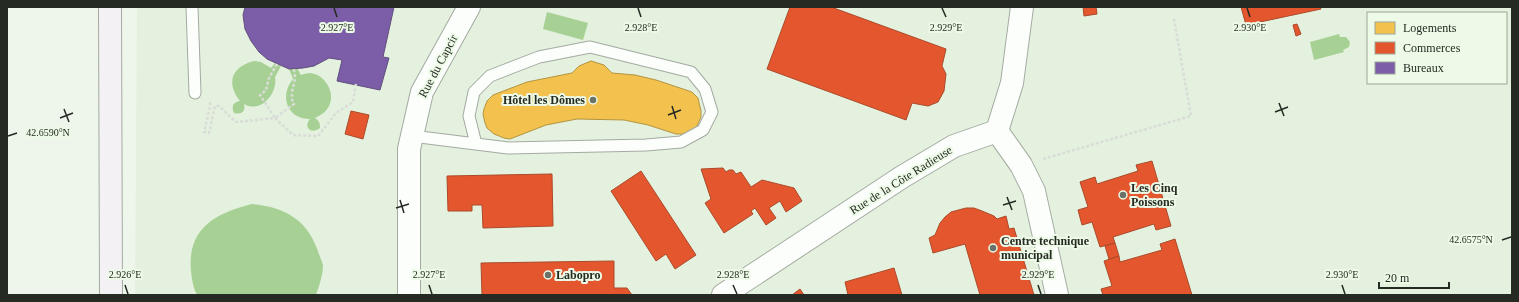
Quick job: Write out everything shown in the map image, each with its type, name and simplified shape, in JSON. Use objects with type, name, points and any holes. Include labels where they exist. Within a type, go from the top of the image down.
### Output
[{"type":"street","points":[[110,7],[111,295]]},
{"type":"street","name":"Rue du Capcir","points":[[409,295],[409,149],[422,92],[470,7]]},
{"type":"street","points":[[1022,7],[1012,83],[997,131],[1021,165],[1034,191],[1057,295]]},
{"type":"street","name":"Rue de la Côte Radieuse","points":[[723,295],[902,178],[954,146],[997,131]]},
{"type":"lane","points":[[192,7],[195,93]]},
{"type":"lane","points":[[412,136],[476,144],[508,148],[646,145],[680,142],[702,130],[712,112],[706,89],[691,72],[590,47],[540,57],[490,76],[474,92],[469,116],[476,144]]},
{"type":"path","points":[[1021,165],[1191,116],[1174,19]]},
{"type":"path","points":[[278,64],[270,78],[266,90],[260,95],[275,118],[293,135],[318,136],[336,113],[352,102],[356,84]]},
{"type":"path","points":[[210,107],[204,132],[209,133],[215,106],[219,106],[236,122],[275,118],[294,104],[292,101],[292,90],[295,79],[294,68]]},
{"type":"shaded area","points":[[137,7],[1512,7],[1512,295],[135,295]]},
{"type":"shaded area","points":[[547,12],[588,23],[583,40],[543,29]]},
{"type":"shaded area","points":[[1339,34],[1340,37],[1346,37],[1350,42],[1349,47],[1343,50],[1344,52],[1314,60],[1310,42]]},
{"type":"shaded area","points":[[254,61],[261,62],[271,68],[275,63],[281,66],[275,77],[274,89],[267,100],[262,104],[250,106],[244,104],[243,112],[234,113],[233,105],[240,101],[233,88],[233,76],[240,67]]},
{"type":"shaded area","points":[[297,68],[301,75],[310,73],[320,77],[328,85],[330,90],[331,101],[326,110],[315,118],[320,124],[320,128],[314,131],[309,129],[307,125],[310,119],[302,118],[291,111],[286,99],[289,86],[293,79],[289,69]]},
{"type":"shaded area","points":[[252,204],[274,208],[284,212],[301,223],[308,231],[323,265],[322,277],[316,295],[197,295],[191,271],[191,256],[199,233],[206,225],[216,218],[227,212]]},
{"type":"building: Logements","name":"Hôtel les Dômes","points":[[591,61],[604,65],[612,73],[635,75],[656,80],[692,92],[698,98],[701,111],[701,117],[696,128],[687,134],[676,134],[648,125],[624,120],[577,119],[546,125],[510,139],[494,134],[487,128],[483,114],[487,101],[493,95],[527,82],[572,73],[579,66]]},
{"type":"building: Commerces","points":[[790,7],[831,7],[946,49],[942,66],[946,74],[944,91],[938,102],[928,106],[912,103],[906,120],[767,69]]},
{"type":"building: Commerces","points":[[1083,7],[1096,7],[1097,14],[1084,16]]},
{"type":"building: Commerces","points":[[1241,7],[1320,7],[1321,9],[1246,25]]},
{"type":"building: Commerces","points":[[1297,24],[1301,34],[1296,36],[1293,25]]},
{"type":"building: Commerces","points":[[351,111],[369,115],[363,139],[345,134]]},
{"type":"building: Commerces","name":"Les Cinq Poissons","points":[[1152,161],[1171,226],[1156,230],[1154,224],[1113,237],[1115,243],[1100,247],[1092,222],[1082,225],[1078,210],[1088,207],[1080,182],[1095,177],[1097,184],[1138,171],[1136,165]]},
{"type":"building: Commerces","points":[[723,168],[726,172],[733,170],[736,174],[741,172],[751,187],[762,180],[794,188],[802,201],[786,212],[780,201],[769,208],[776,218],[766,225],[755,208],[751,211],[753,214],[724,233],[705,203],[711,199],[701,169]]},
{"type":"building: Commerces","points":[[641,171],[696,255],[675,269],[666,254],[656,261],[611,191]]},
{"type":"building: Commerces","points":[[552,174],[553,226],[483,228],[482,205],[472,205],[472,211],[448,211],[447,176]]},
{"type":"building: Commerces","name":"Centre technique municipal","points":[[966,208],[974,208],[994,216],[997,219],[1006,216],[1009,229],[1014,228],[1034,295],[980,295],[965,244],[933,253],[929,238],[935,235],[940,223],[951,212]]},
{"type":"building: Commerces","name":"Les Cinq Poissons","points":[[1175,239],[1192,295],[1103,295],[1101,289],[1112,286],[1104,261],[1119,256],[1120,262],[1162,250],[1160,244]]},
{"type":"building: Commerces","points":[[1115,243],[1119,256],[1109,259],[1105,246]]},
{"type":"building: Commerces","name":"Labopro","points":[[614,261],[614,288],[627,288],[632,295],[482,295],[481,263]]},
{"type":"building: Commerces","points":[[894,268],[902,295],[848,295],[845,282]]},
{"type":"building: Commerces","points":[[800,289],[804,295],[792,295]]},
{"type":"building: Bureaux","points":[[245,7],[394,7],[383,57],[389,58],[380,90],[337,81],[342,60],[329,58],[314,66],[289,69],[267,59],[259,52],[245,29],[243,15]]},
{"type":"place","name":"Hôtel les Dômes","points":[[593,100]]},
{"type":"place","name":"Les Cinq Poissons","points":[[1123,195]]},
{"type":"place","name":"Centre technique municipal","points":[[993,248]]},
{"type":"place","name":"Labopro","points":[[548,275]]}]
